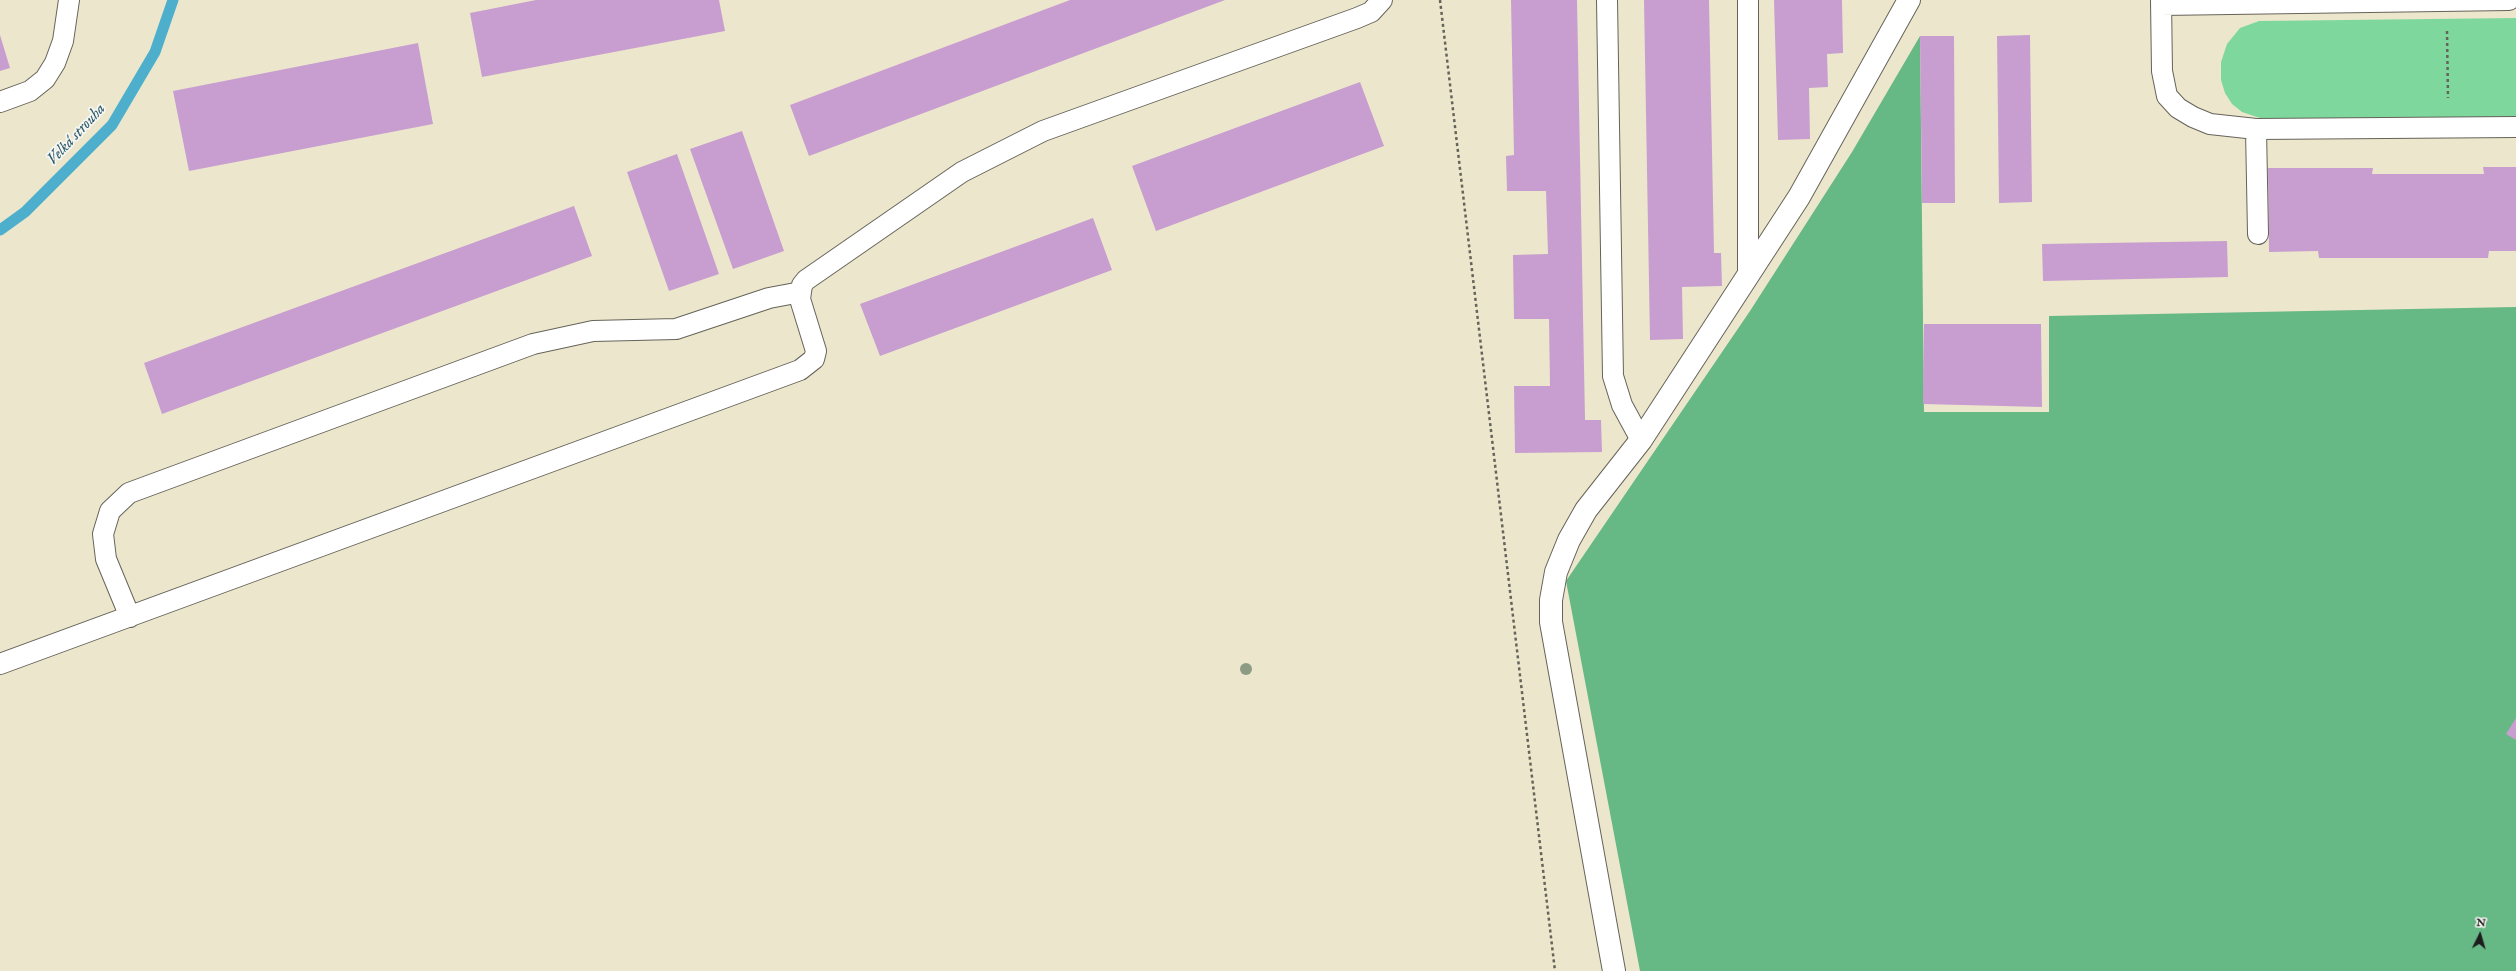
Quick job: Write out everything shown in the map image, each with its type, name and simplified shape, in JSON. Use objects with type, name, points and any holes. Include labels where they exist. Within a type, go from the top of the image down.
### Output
[{"type":"street","points":[[1614,971],[1551,622],[1551,600],[1556,572],[1569,540],[1586,510],[1640,440],[1799,197],[1910,0]]},
{"type":"lane","points":[[0,102],[30,91],[45,79],[56,63],[68,18],[69,0]]},
{"type":"lane","points":[[0,664],[800,370],[814,359],[816,351],[802,308],[801,292],[806,280],[962,172],[1009,146],[1043,131],[1357,18],[1371,12],[1382,0]]},
{"type":"lane","points":[[1607,0],[1613,376],[1622,406],[1640,440]]},
{"type":"lane","points":[[1748,0],[1748,275]]},
{"type":"lane","points":[[2510,0],[2161,3],[2162,71],[2167,96],[2178,108],[2193,118],[2210,124],[2256,129],[2516,128]]},
{"type":"lane","points":[[2256,129],[2258,234]]},
{"type":"lane","points":[[130,617],[106,559],[102,534],[110,511],[129,493],[547,340],[593,331],[676,329],[769,298],[801,292]]},
{"type":"path","points":[[1440,0],[1556,971]]},
{"type":"path","points":[[2447,1],[2449,128]]},
{"type":"green space","points":[[2516,18],[2516,118],[2263,119],[2242,112],[2232,104],[2225,93],[2221,80],[2221,62],[2227,44],[2240,28],[2259,21]]},
{"type":"green space","points":[[1920,36],[1924,412],[2049,412],[2049,316],[2516,307],[2516,971],[1640,971],[1566,581],[1750,311],[1852,152]]},
{"type":"building","points":[[536,0],[719,0],[725,31],[482,77],[470,13]]},
{"type":"building","points":[[1070,0],[1225,0],[809,156],[790,105]]},
{"type":"building","points":[[1511,0],[1577,0],[1585,420],[1601,420],[1602,452],[1515,453],[1514,386],[1550,386],[1549,319],[1514,319],[1513,255],[1548,254],[1546,191],[1507,191],[1506,156],[1514,155]]},
{"type":"building","points":[[1644,0],[1709,0],[1714,253],[1721,253],[1722,286],[1682,287],[1683,339],[1650,340]]},
{"type":"building","points":[[1774,0],[1842,0],[1843,53],[1827,54],[1828,87],[1809,88],[1810,139],[1778,140]]},
{"type":"building","points":[[0,35],[10,68],[0,71]]},
{"type":"building","points":[[2030,35],[2032,202],[1999,203],[1997,36]]},
{"type":"building","points":[[1920,36],[1954,36],[1955,203],[1922,203]]},
{"type":"building","points":[[418,43],[433,124],[189,171],[173,91]]},
{"type":"building","points":[[1360,82],[1384,146],[1156,231],[1132,166]]},
{"type":"building","points":[[742,131],[784,251],[733,269],[690,149]]},
{"type":"building","points":[[677,154],[719,274],[669,291],[627,172]]},
{"type":"building","points":[[2483,167],[2516,167],[2516,251],[2489,251],[2488,258],[2319,258],[2318,251],[2269,252],[2268,168],[2373,168],[2372,174],[2484,174]]},
{"type":"building","points":[[574,206],[592,256],[162,414],[144,363]]},
{"type":"building","points":[[1093,218],[1112,270],[880,356],[860,304]]},
{"type":"building","points":[[2227,241],[2228,277],[2043,281],[2042,244]]},
{"type":"building","points":[[1924,324],[2041,324],[2042,407],[1923,404]]},
{"type":"building","points":[[2516,718],[2516,740],[2506,734]]},
{"type":"waterway","name":"Velká strouha","points":[[0,230],[25,212],[112,125],[155,52],[173,0]]}]
